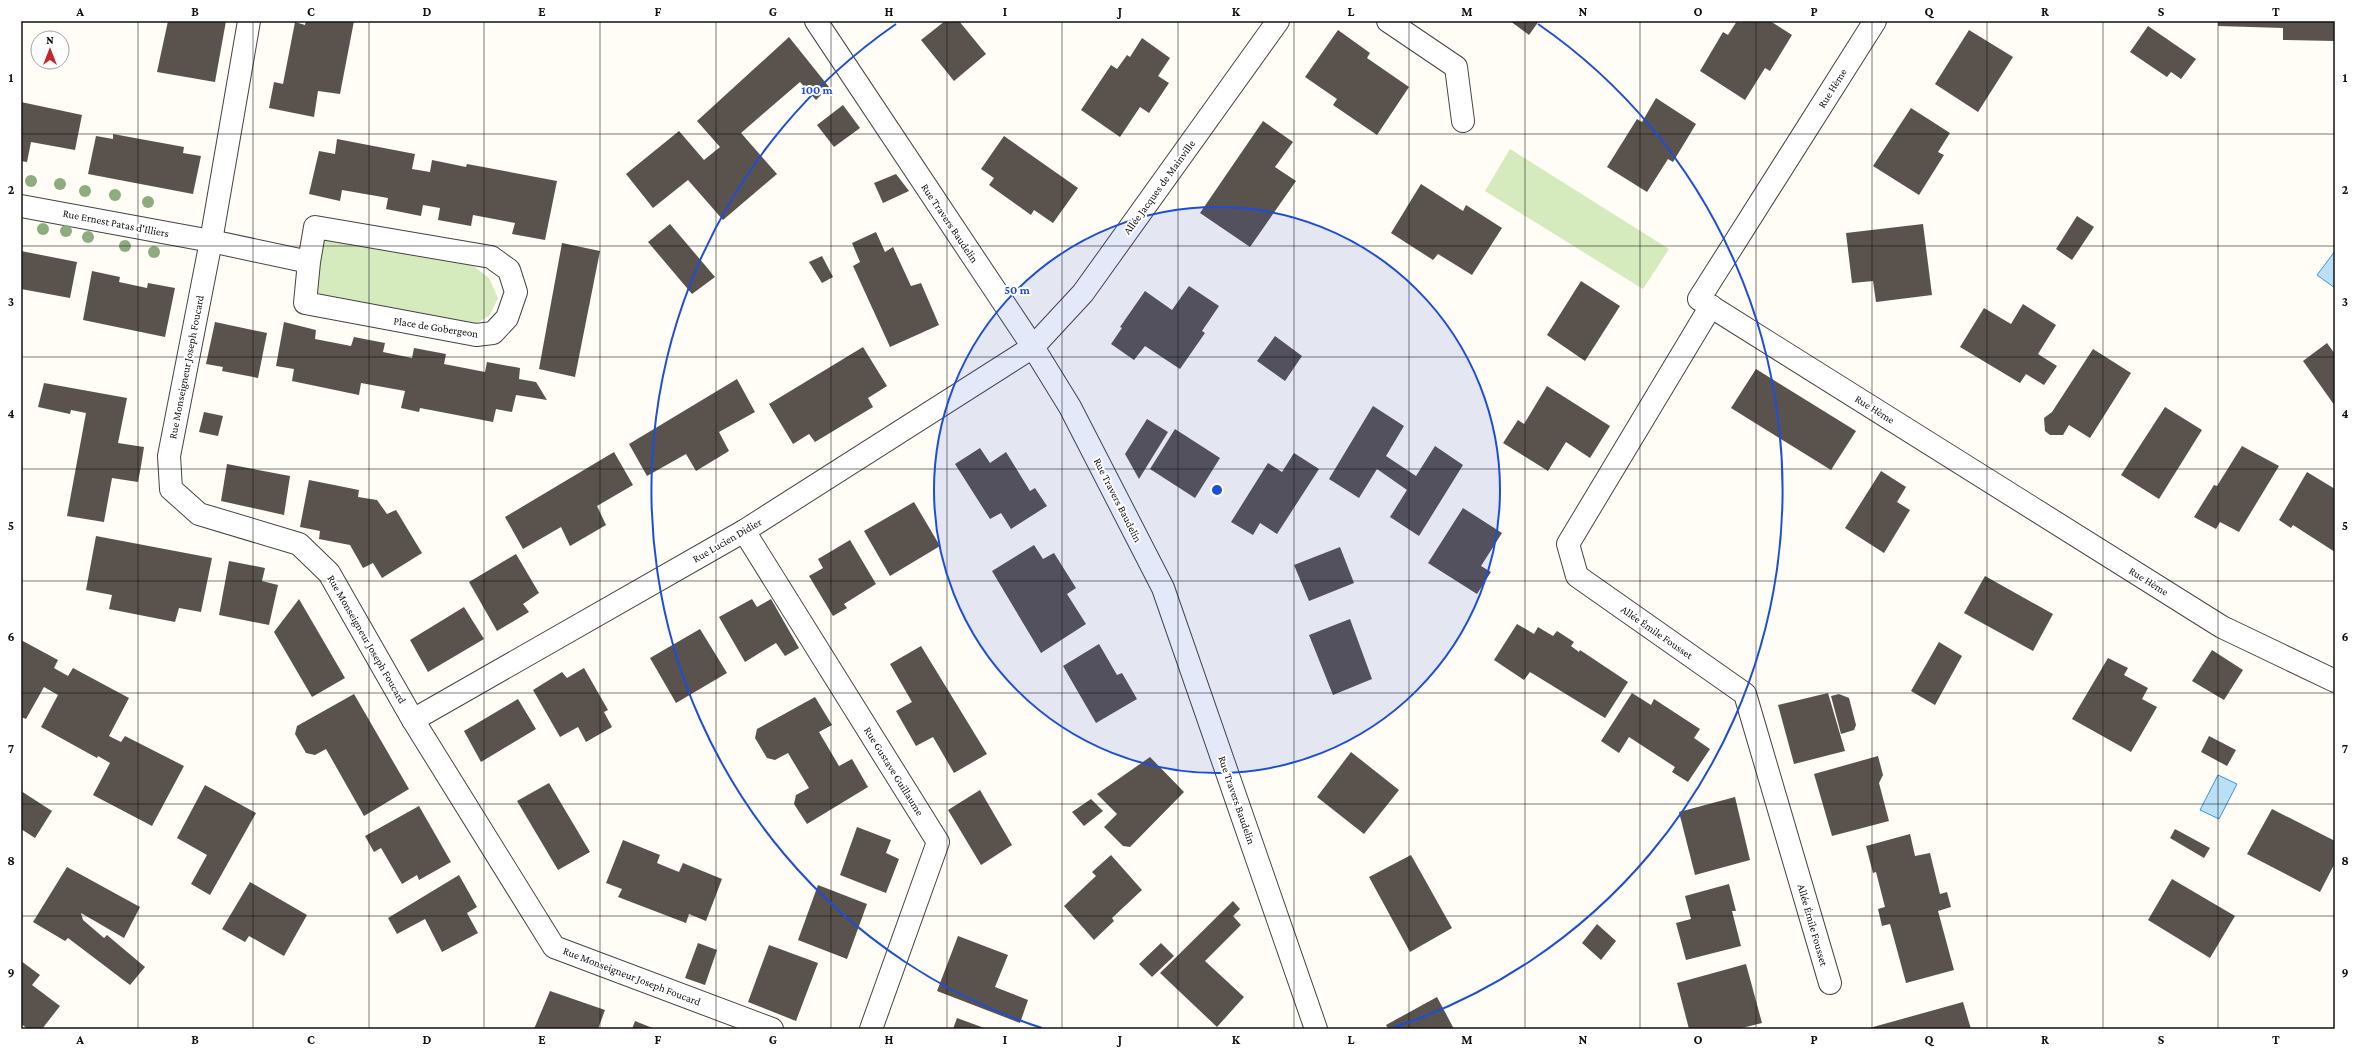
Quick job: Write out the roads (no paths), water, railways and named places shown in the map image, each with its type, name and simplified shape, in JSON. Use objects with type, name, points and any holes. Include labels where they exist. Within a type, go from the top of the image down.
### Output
[{"type":"street","name":"Rue Monseigneur Joseph Foucard","points":[[249,21],[211,241],[169,456],[171,489],[198,514],[299,544],[329,573],[413,720],[554,947],[771,1029]]},
{"type":"street","name":"Rue Travers Baudelin","points":[[816,21],[1033,347],[1070,407],[1163,588],[1316,1029]]},
{"type":"street","name":"Allée Jacques de Mainville","points":[[1033,347],[1083,293],[1278,21]]},
{"type":"street","points":[[1388,21],[1456,67],[1463,122]]},
{"type":"street","name":"Rue Hème","points":[[1874,21],[1699,299],[2222,627],[2335,681]]},
{"type":"street","name":"Rue Ernest Patas d'Illiers","points":[[21,206],[211,241]]},
{"type":"street","name":"Place de Gobergeon","points":[[314,227],[491,257],[509,270],[516,292],[507,318],[498,328],[493,333],[476,335],[305,303],[309,262],[314,227]]},
{"type":"street","points":[[211,241],[309,262]]},
{"type":"street","name":"Allée Émile Fousset","points":[[1711,306],[1568,544],[1577,576],[1745,694],[1830,983]]},
{"type":"street","name":"Rue Lucien Didier","points":[[413,720],[744,531],[1033,347]]},
{"type":"street","name":"Rue Gustave Guillaume","points":[[744,531],[938,842],[871,1029]]},
{"type":"water","points":[[2335,251],[2335,288],[2317,275]]},
{"type":"water","points":[[2218,775],[2237,784],[2219,819],[2200,810]]}]
